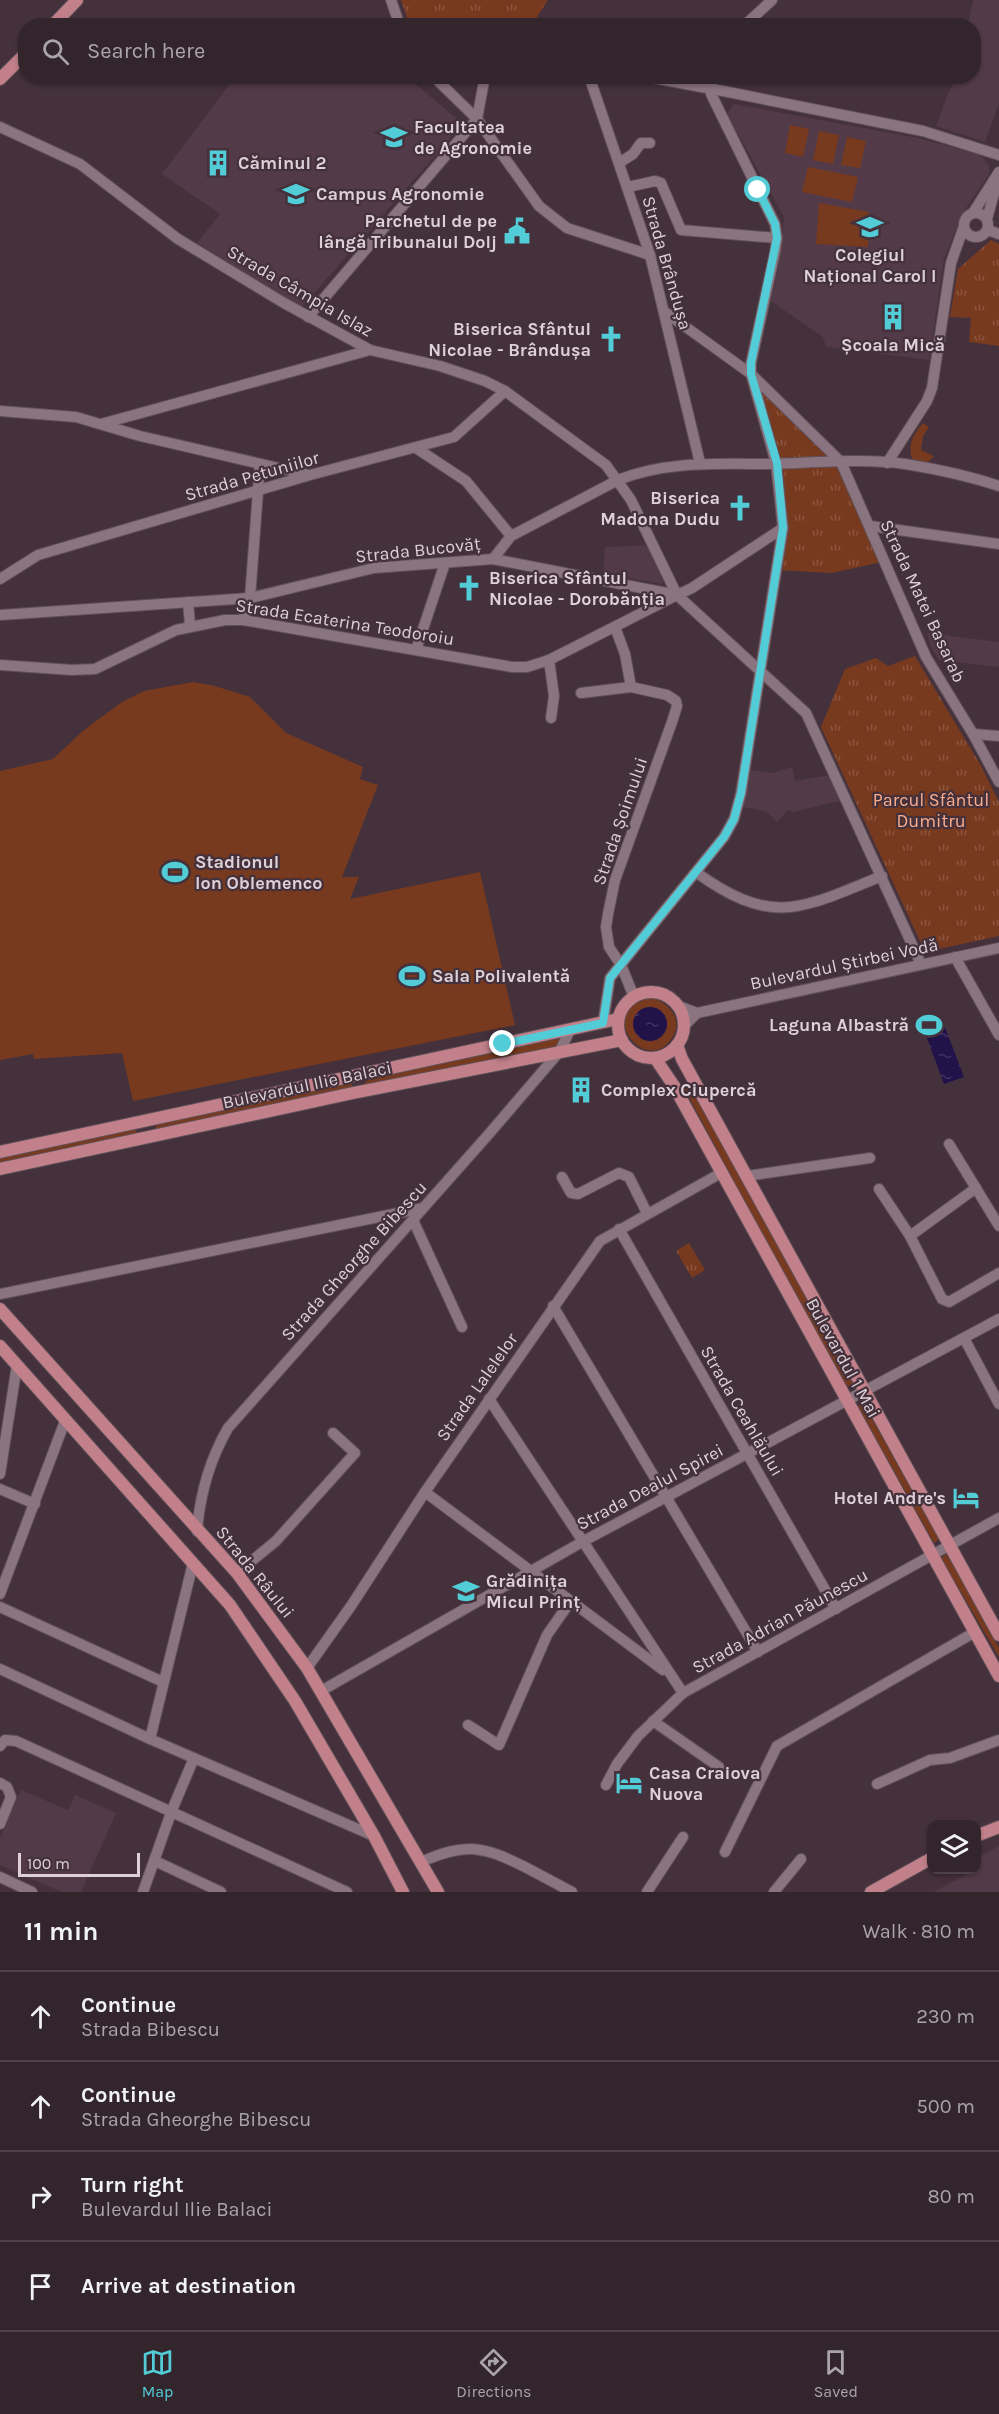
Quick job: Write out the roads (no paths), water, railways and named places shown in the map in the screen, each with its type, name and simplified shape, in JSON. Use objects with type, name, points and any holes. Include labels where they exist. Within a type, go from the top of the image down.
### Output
[{"type":"main road","points":[[60,18],[77,0]]},
{"type":"main road","points":[[0,79],[18,61]]},
{"type":"main road","points":[[643,993],[662,994],[676,1005],[683,1019],[677,1045],[667,1053],[655,1058],[647,1058],[632,1052],[622,1040],[618,1019],[624,1006],[643,993]]},
{"type":"main road","name":"Bulevardul Ilie Balaci","points":[[0,1152],[618,1019]]},
{"type":"main road","points":[[570,1030],[573,1049]]},
{"type":"main road","name":"Bulevardul Ilie Balaci","points":[[0,1169],[353,1093],[622,1040]]},
{"type":"main road","name":"Bulevardul 1 Mai","points":[[677,1045],[682,1059],[999,1635]]},
{"type":"main road","name":"Bulevardul 1 Mai","points":[[655,1058],[674,1086],[846,1402],[999,1676]]},
{"type":"main road","name":"Strada Râului","points":[[0,1308],[237,1573],[307,1668],[438,1892]]},
{"type":"main road","points":[[0,1346],[230,1605],[296,1701],[374,1836],[400,1890]]},
{"type":"main road","points":[[871,1892],[927,1861]]},
{"type":"street","points":[[391,0],[397,18]]},
{"type":"street","points":[[753,18],[772,0]]},
{"type":"street","points":[[441,84],[477,119],[539,206],[567,228],[650,255]]},
{"type":"street","points":[[308,317],[477,119],[484,84]]},
{"type":"street","name":"Strada Brândușa","points":[[592,84],[650,255],[699,463]]},
{"type":"street","points":[[688,84],[923,131],[999,155]]},
{"type":"street","points":[[603,1023],[610,978],[696,873],[724,837],[734,819],[741,793],[783,528],[777,463],[751,374],[751,363],[777,238],[775,224],[710,88],[711,84]]},
{"type":"street","name":"Strada Câmpia Islaz","points":[[0,127],[80,164],[178,239],[308,317],[370,350],[440,366],[485,381],[505,391],[606,465],[618,480],[651,537],[677,595],[806,713],[921,964]]},
{"type":"street","points":[[619,163],[633,154],[641,143],[650,143]]},
{"type":"street","points":[[887,463],[927,400],[932,388],[951,263],[965,220],[973,213],[999,173]]},
{"type":"street","points":[[951,263],[958,250],[973,237],[982,236],[999,173]]},
{"type":"street","points":[[628,186],[655,181],[661,183],[681,230],[777,238]]},
{"type":"street","points":[[973,213],[981,213],[987,224],[999,234]]},
{"type":"street","points":[[964,226],[967,233],[973,237]]},
{"type":"street","points":[[665,312],[751,374],[841,462]]},
{"type":"street","points":[[100,424],[370,350]]},
{"type":"street","name":"Strada Petuniilor","points":[[0,579],[38,555],[310,475],[454,437],[505,391]]},
{"type":"street","points":[[0,411],[76,417],[140,436],[310,475]]},
{"type":"street","points":[[416,448],[466,481],[511,536]]},
{"type":"street","name":"Strada Matei Basarab","points":[[841,462],[926,657],[999,782]]},
{"type":"street","points":[[493,559],[511,536],[618,480],[652,468],[699,463],[887,463],[915,466],[999,486]]},
{"type":"street","points":[[243,620],[250,598],[260,464]]},
{"type":"street","points":[[870,526],[999,544]]},
{"type":"street","points":[[677,595],[689,590],[783,528]]},
{"type":"street","name":"Strada Bucovăț","points":[[0,615],[250,598],[374,568],[493,559],[677,595]]},
{"type":"street","points":[[416,650],[445,563]]},
{"type":"street","name":"Strada Ecaterina Teodoroiu","points":[[0,665],[72,670],[95,669],[190,625],[243,620],[512,667],[527,667],[549,660],[677,595]]},
{"type":"street","points":[[188,602],[190,625]]},
{"type":"street","points":[[615,627],[626,654],[631,687]]},
{"type":"street","points":[[549,660],[554,696],[550,718]]},
{"type":"street","name":"Strada Șoimului","points":[[581,693],[631,687],[674,698],[677,706],[611,894],[606,927],[609,947],[621,965],[634,997]]},
{"type":"street","points":[[973,734],[999,736]]},
{"type":"street","points":[[696,873],[738,898],[771,908],[790,908],[819,901],[882,876]]},
{"type":"street","name":"Bulevardul Știrbei Vodă","points":[[697,1013],[999,948]]},
{"type":"street","points":[[955,957],[999,1035]]},
{"type":"street","points":[[676,1005],[697,1013],[683,1027]]},
{"type":"street","name":"Strada Gheorghe Bibescu","points":[[197,1530],[199,1504],[206,1476],[215,1451],[228,1428],[560,1051],[570,1030]]},
{"type":"street","points":[[350,1078],[353,1093]]},
{"type":"street","points":[[949,1144],[999,1226]]},
{"type":"street","points":[[747,1176],[870,1158]]},
{"type":"street","points":[[562,1177],[572,1193],[578,1194],[619,1173],[624,1173],[647,1213]]},
{"type":"street","name":"Strada Lalelelor","points":[[307,1668],[351,1606],[424,1492],[600,1241],[721,1173]]},
{"type":"street","points":[[910,1236],[976,1188]]},
{"type":"street","points":[[879,1190],[910,1236],[942,1299],[949,1302],[999,1273]]},
{"type":"street","points":[[0,1294],[424,1208]]},
{"type":"street","points":[[413,1220],[462,1327]]},
{"type":"street","name":"Strada Ceahlăului","points":[[619,1229],[836,1609]]},
{"type":"street","points":[[553,1306],[758,1652]]},
{"type":"street","name":"Strada Dealul Spirei","points":[[321,1691],[530,1570],[999,1319]]},
{"type":"street","points":[[963,1338],[999,1404]]},
{"type":"street","points":[[0,1473],[17,1365]]},
{"type":"street","points":[[489,1399],[683,1693]]},
{"type":"street","points":[[0,1594],[65,1421]]},
{"type":"street","points":[[237,1573],[276,1541],[355,1454],[333,1432]]},
{"type":"street","points":[[0,1489],[34,1504]]},
{"type":"street","points":[[424,1492],[670,1676]]},
{"type":"street","name":"Strada Adrian Păunescu","points":[[606,1785],[617,1764],[653,1721],[683,1693],[999,1518]]},
{"type":"street","points":[[150,1739],[193,1563]]},
{"type":"street","points":[[468,1725],[500,1745],[547,1635],[570,1602]]},
{"type":"street","points":[[0,1607],[164,1682]]},
{"type":"street","points":[[725,1852],[777,1746],[975,1632]]},
{"type":"street","points":[[0,1669],[150,1739],[374,1836]]},
{"type":"street","points":[[653,1721],[719,1767]]},
{"type":"street","points":[[0,1746],[5,1740],[16,1741],[172,1810],[347,1892]]},
{"type":"street","points":[[877,1784],[930,1760],[950,1758],[999,1740]]},
{"type":"street","points":[[143,1892],[172,1810],[194,1758]]},
{"type":"street","points":[[0,1783],[8,1788],[10,1793],[9,1804],[0,1824]]},
{"type":"street","points":[[647,1892],[683,1837]]},
{"type":"street","points":[[421,1862],[456,1850],[476,1849],[495,1852],[570,1892]]},
{"type":"street","points":[[774,1892],[801,1859]]},
{"type":"street","points":[[155,1861],[221,1892]]},
{"type":"street","points":[[0,1877],[32,1892]]},
{"type":"water","points":[[650,1007],[662,1012],[667,1024],[662,1036],[650,1041],[638,1036],[633,1024],[638,1012]]},
{"type":"water","points":[[943,1022],[964,1077],[944,1084],[924,1030]]},
{"type":"place","name":"Facultatea de Agronomie","points":[[394,137]]},
{"type":"place","name":"Căminul 2","points":[[218,163]]},
{"type":"place","name":"Campus Agronomie","points":[[296,194]]},
{"type":"place","name":"Colegiul Național Carol I","points":[[870,227]]},
{"type":"place","name":"Parchetul de pe lângă Tribunalul Dolj","points":[[517,231]]},
{"type":"place","name":"Școala Mică","points":[[893,317]]},
{"type":"place","name":"Biserica Sfântul Nicolae - Brândușa","points":[[611,339]]},
{"type":"place","name":"Biserica Madona Dudu","points":[[740,508]]},
{"type":"place","name":"Biserica Sfântul Nicolae - Dorobănția","points":[[469,588]]},
{"type":"place","name":"Stadionul Ion Oblemenco","points":[[175,872]]},
{"type":"place","name":"Sala Polivalentă","points":[[412,976]]},
{"type":"place","name":"Laguna Albastră","points":[[929,1025]]},
{"type":"place","name":"Complex Ciupercă","points":[[581,1090]]},
{"type":"place","name":"Hotel Andre's","points":[[966,1498]]},
{"type":"place","name":"Grădinița Micul Prinț","points":[[466,1591]]},
{"type":"place","name":"Casa Craiova Nuova","points":[[629,1783]]},
{"type":"park label","name":"Parcul Sfântul Dumitru","points":[[931,810]]}]
